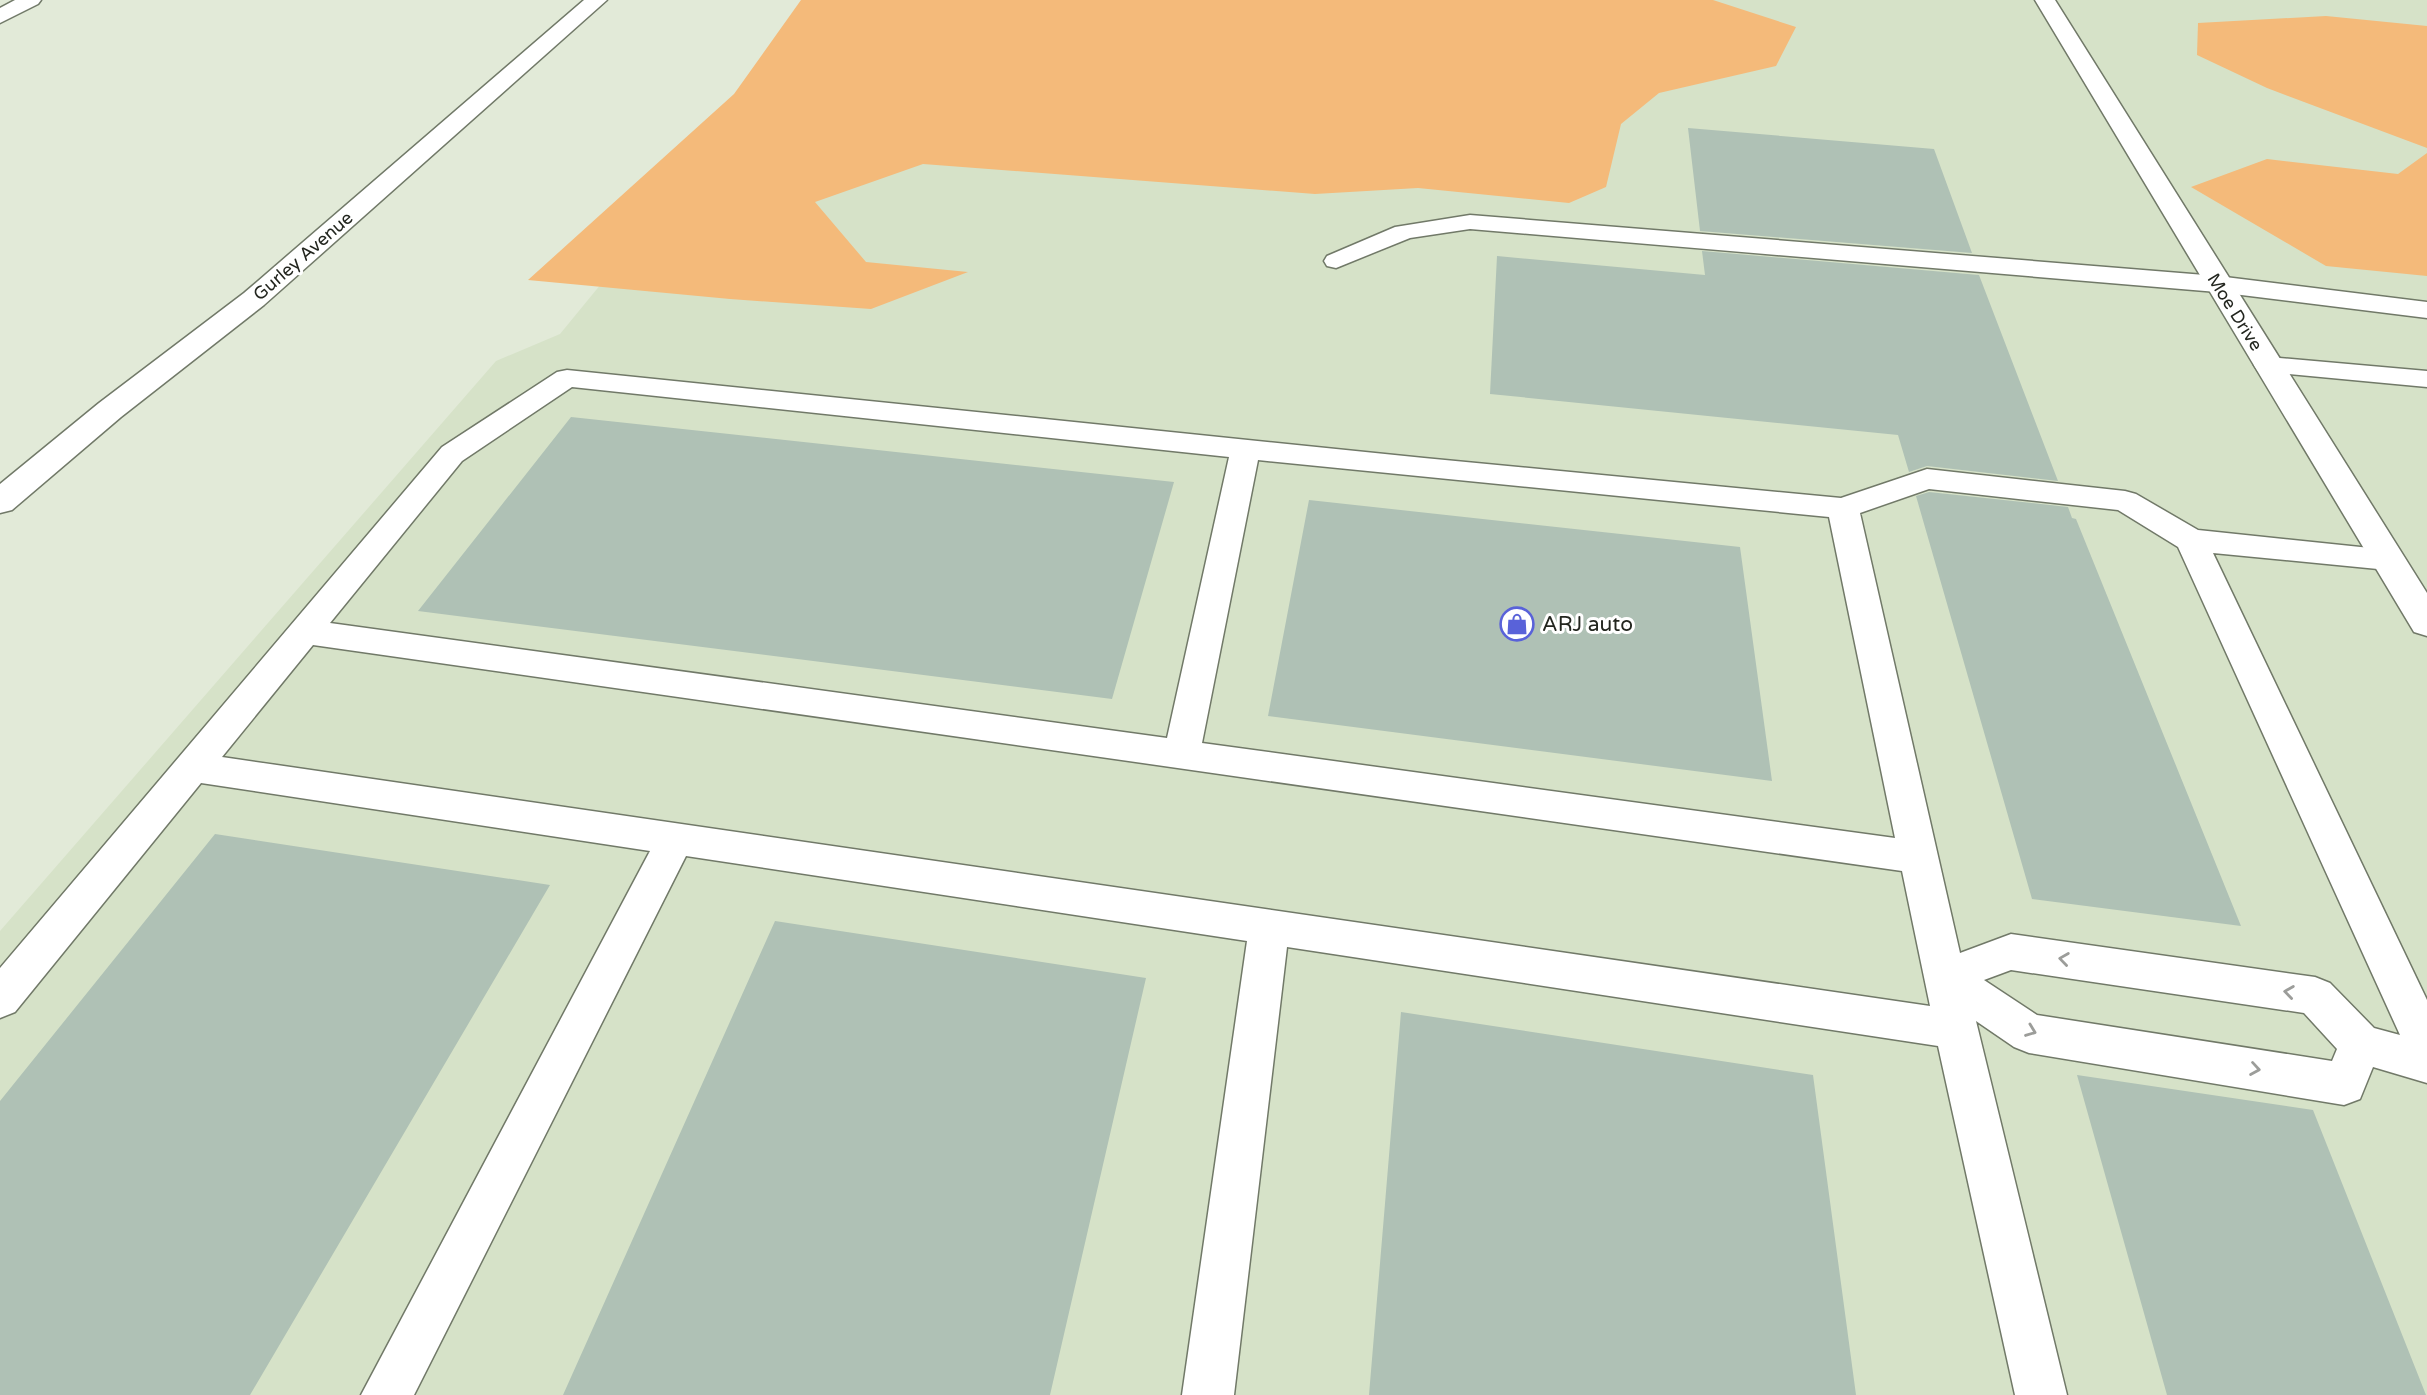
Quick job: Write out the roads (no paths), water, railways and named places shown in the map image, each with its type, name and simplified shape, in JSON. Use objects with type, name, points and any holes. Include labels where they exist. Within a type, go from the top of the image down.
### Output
[{"type":"street","points":[[0,17],[31,0]]},
{"type":"street","name":"Gurley Avenue","points":[[0,502],[99,419],[254,299],[597,0]]},
{"type":"street","name":"Moe Drive","points":[[2045,0],[2427,623]]},
{"type":"lane","points":[[1336,261],[1404,232],[1470,222],[2217,284],[2427,310]]},
{"type":"lane","points":[[2268,365],[2427,379]]},
{"type":"lane","points":[[0,999],[452,454],[568,378],[1245,450],[1843,508],[1927,479],[2125,501],[2191,540],[2388,559]]},
{"type":"lane","points":[[1182,754],[1245,450]]},
{"type":"lane","points":[[1843,508],[1944,977],[2040,1395]]},
{"type":"lane","points":[[2191,540],[2427,1046]]},
{"type":"lane","points":[[304,632],[1918,857]]},
{"type":"lane","points":[[192,767],[1956,1029]]},
{"type":"lane","points":[[387,1395],[676,839]]},
{"type":"lane","points":[[1208,1395],[1269,928]]},
{"type":"lane","points":[[1944,977],[2011,952],[2315,996],[2361,1044],[2427,1063]]},
{"type":"lane","points":[[1944,977],[2029,1033],[2043,1036],[2344,1084],[2361,1044]]},
{"type":"place","name":"ARJ auto","points":[[1517,624]]}]
